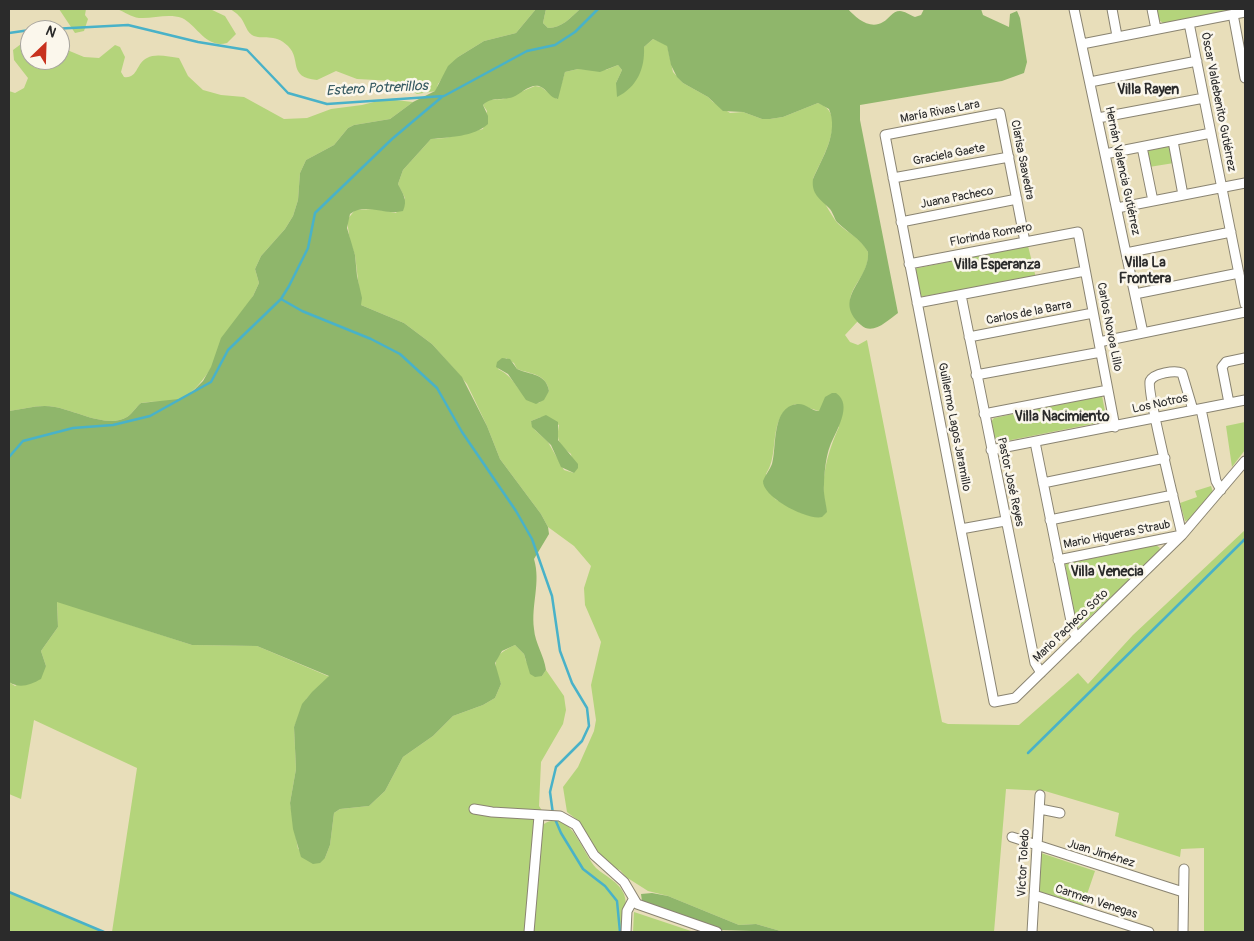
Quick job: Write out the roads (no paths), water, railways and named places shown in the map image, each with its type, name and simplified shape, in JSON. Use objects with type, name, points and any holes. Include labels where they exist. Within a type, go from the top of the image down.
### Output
[{"type":"street","name":"Hernán Valencia Gutiérrez","points":[[1074,9],[1143,333]]},
{"type":"street","points":[[1112,9],[1117,36]]},
{"type":"street","points":[[1152,9],[1156,29]]},
{"type":"street","points":[[1082,44],[1245,12]]},
{"type":"street","points":[[1233,14],[1245,78]]},
{"type":"street","name":"Òscar Valdebenito Gutiérrez","points":[[1190,23],[1245,304]]},
{"type":"street","points":[[1090,82],[1197,61]]},
{"type":"street","points":[[1098,118],[1204,98]]},
{"type":"street","name":"María Rivas Lara","points":[[884,135],[1000,112]]},
{"type":"street","name":"Clarisa Saavedra","points":[[1000,112],[1025,242]]},
{"type":"street","points":[[1106,154],[1211,133]]},
{"type":"street","name":"Guillermo Lagos Jaramillo","points":[[884,135],[994,702],[1015,698]]},
{"type":"street","points":[[1174,141],[1183,195]]},
{"type":"street","points":[[1142,147],[1153,201]]},
{"type":"street","name":"Graciela Gaete","points":[[893,178],[1009,157]]},
{"type":"street","points":[[1117,208],[1245,183]]},
{"type":"street","name":"Juana Pacheco","points":[[901,222],[1017,199]]},
{"type":"street","name":"Florinda Romero","points":[[909,264],[1078,232]]},
{"type":"street","name":"Carlos Novoa Lillo","points":[[1078,232],[1115,427]]},
{"type":"street","points":[[1126,253],[1231,232]]},
{"type":"street","points":[[917,303],[1085,271]]},
{"type":"street","points":[[1135,294],[1239,273]]},
{"type":"street","name":"Pastor José Reyes","points":[[961,295],[1035,663],[1041,673]]},
{"type":"street","points":[[976,375],[1100,347],[1143,333],[1245,312]]},
{"type":"street","name":"Carlos de la Barra","points":[[969,337],[1094,313]]},
{"type":"street","points":[[1229,403],[1222,367],[1226,362],[1245,358]]},
{"type":"street","points":[[1182,535],[1149,385],[1150,379],[1156,375],[1177,371],[1182,373],[1197,409],[1216,481],[1221,490]]},
{"type":"street","points":[[984,414],[1108,390]]},
{"type":"street","name":"Los Notros","points":[[991,450],[1245,400]]},
{"type":"street","points":[[1035,442],[1058,560],[1073,630],[1077,638]]},
{"type":"street","points":[[1043,483],[1165,458]]},
{"type":"street","name":"Mario Pacheco Soto","points":[[1015,698],[1182,535],[1245,461]]},
{"type":"street","points":[[1050,520],[1173,495]]},
{"type":"street","points":[[961,529],[1005,521]]},
{"type":"street","name":"Mario Higueras Straub","points":[[1058,560],[1182,535]]},
{"type":"street","name":"Víctor Toledo","points":[[1033,932],[1040,795]]},
{"type":"street","points":[[474,809],[560,816],[569,819],[576,825],[594,855],[624,882],[633,900],[654,911],[717,932]]},
{"type":"street","points":[[1040,809],[1060,813]]},
{"type":"street","points":[[529,932],[542,816]]},
{"type":"street","name":"Juan Jiménez","points":[[1012,837],[1037,847],[1183,892]]},
{"type":"street","points":[[1183,932],[1184,868]]},
{"type":"street","name":"Carmen Venegas","points":[[1034,895],[1149,932]]},
{"type":"street","points":[[626,932],[627,911],[633,900]]},
{"type":"waterway","name":"Estero Potrerillos","points":[[70,28],[128,25],[198,42],[247,50],[288,93],[327,104],[444,96],[527,51],[555,45],[575,32],[598,9]]},
{"type":"waterway","name":"Estero Potrerillos","points":[[9,33],[20,31]]},
{"type":"waterway","points":[[9,457],[23,441],[73,428],[113,425],[150,416],[211,382],[228,350],[281,299],[308,248],[315,213],[392,139],[443,96]]},
{"type":"waterway","points":[[281,299],[302,311],[371,339],[400,354],[437,388],[462,432],[516,511],[532,539],[552,596],[560,651],[572,683],[587,708],[589,726],[582,741],[556,767],[550,792],[553,814]]},
{"type":"waterway","points":[[1028,753],[1245,539]]},
{"type":"waterway","points":[[555,819],[561,833],[583,869],[605,886],[617,901],[620,932]]},
{"type":"waterway","points":[[9,892],[104,932]]},
{"type":"district","name":"Villa Rayen","points":[[1148,90]]},
{"type":"district","name":"Villa Esperanza","points":[[997,265]]},
{"type":"district","name":"Villa La Frontera","points":[[1145,272]]},
{"type":"district","name":"Villa Nacimiento","points":[[1062,417]]},
{"type":"district","name":"Villa Venecia","points":[[1107,572]]}]
